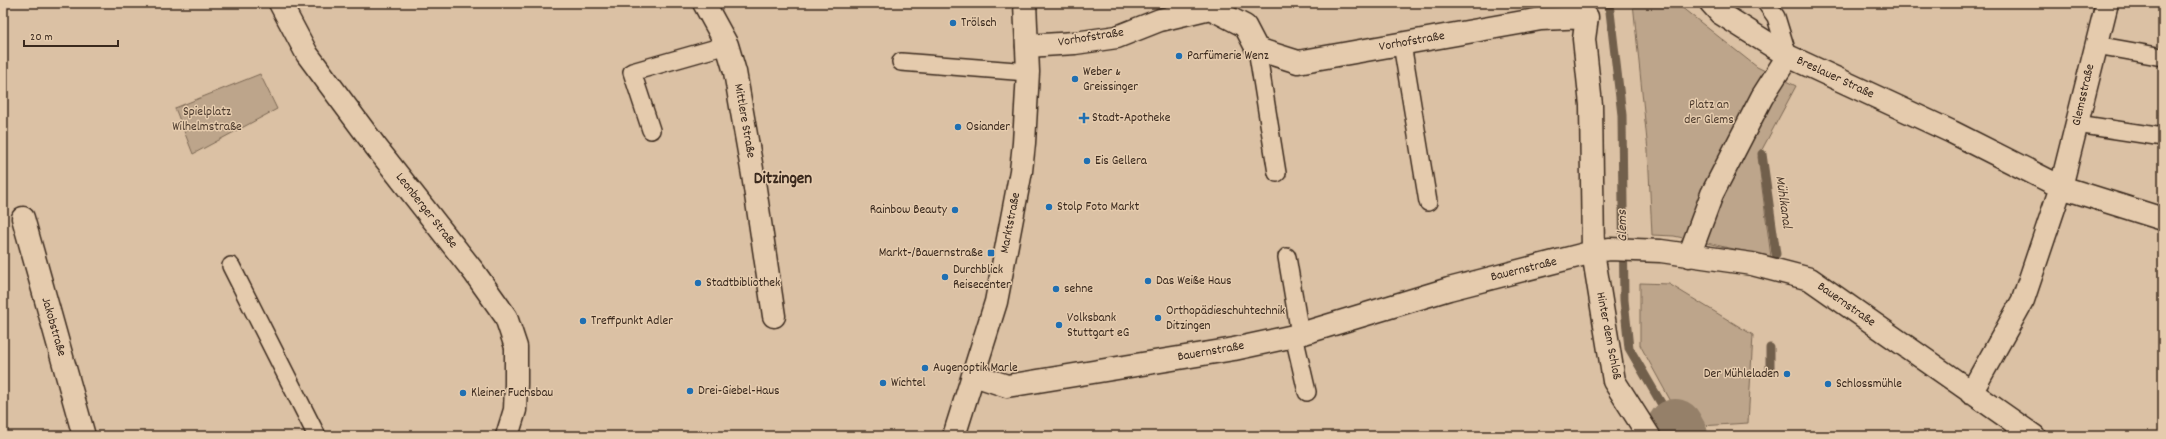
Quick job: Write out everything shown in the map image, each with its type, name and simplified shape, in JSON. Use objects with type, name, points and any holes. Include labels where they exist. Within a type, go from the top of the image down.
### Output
[{"type":"street","name":"Leonberger Straße","points":[[280,3],[307,54],[376,147],[474,272],[506,317],[516,347],[515,410],[507,436]]},
{"type":"street","name":"Mittlere Straße","points":[[704,3],[727,45],[735,72],[753,176],[774,316]]},
{"type":"street","name":"Marktstraße","points":[[954,436],[996,302],[1021,172],[1028,72],[1025,3]]},
{"type":"street","points":[[1711,3],[1720,14],[1788,56]]},
{"type":"street","name":"Glemsstraße","points":[[2061,187],[2107,3]]},
{"type":"street","name":"Vorhofstraße","points":[[1027,46],[1075,43],[1117,37],[1160,20],[1212,5],[1245,26],[1257,49],[1298,62],[1541,19],[1587,17],[1584,39],[1591,105],[1601,250]]},
{"type":"street","name":"Breslauer Straße","points":[[1689,256],[1712,194],[1762,97],[1788,56],[1952,132],[2061,187],[2163,219]]},
{"type":"street","points":[[1971,393],[2023,300],[2061,187]]},
{"type":"street","name":"Jakobstraße","points":[[22,218],[84,436]]},
{"type":"street","name":"Bauernstraße","points":[[974,374],[1007,386],[1234,349],[1297,335],[1449,289],[1601,250],[1647,250],[1752,264],[1810,280],[2034,436]]},
{"type":"street","name":"Hinter dem Schloß","points":[[1601,250],[1614,381],[1648,436]]},
{"type":"lane","points":[[1766,3],[1776,17],[1788,56]]},
{"type":"lane","points":[[1402,44],[1428,202]]},
{"type":"lane","points":[[651,130],[632,72],[727,45]]},
{"type":"lane","points":[[2096,45],[2163,57]]},
{"type":"lane","points":[[1257,49],[1277,173]]},
{"type":"lane","points":[[900,62],[1028,72]]},
{"type":"lane","points":[[2077,124],[2163,137]]},
{"type":"lane","points":[[1287,257],[1297,335],[1307,392]]},
{"type":"lane","points":[[231,266],[317,436]]},
{"type":"green space","name":"Platz an der Glems","points":[[1633,3],[1676,3],[1757,67],[1796,86],[1758,157],[1771,257],[1674,236],[1652,235],[1648,151]]},
{"type":"green space","name":"Spielplatz Wilhelmstraße","points":[[260,74],[277,109],[193,154],[175,108]]},
{"type":"green space","points":[[1640,283],[1669,284],[1753,335],[1748,423],[1685,427],[1640,345]]},
{"type":"waterway","name":"Glems","points":[[1609,3],[1622,115],[1624,300],[1629,348],[1675,427],[1686,412]]},
{"type":"waterway","name":"Mühlkanal","points":[[1762,154],[1776,254]]},
{"type":"waterway","name":"Mühlkanal","points":[[1770,348],[1770,370]]},
{"type":"waterway","name":"Glems","points":[[1675,427],[1680,436]]},
{"type":"place","name":"Trölsch","points":[[953,23]]},
{"type":"place","name":"Parfümerie Wenz","points":[[1179,56]]},
{"type":"place","name":"Weber & Greissinger","points":[[1075,79]]},
{"type":"place","name":"Stadt-Apotheke","points":[[1084,118]]},
{"type":"place","name":"Osiander","points":[[958,127]]},
{"type":"place","name":"Eis Gellera","points":[[1087,161]]},
{"type":"place","name":"Stolp Foto Markt","points":[[1049,207]]},
{"type":"place","name":"Rainbow Beauty","points":[[955,210]]},
{"type":"place","name":"Markt-/Bauernstraße","points":[[991,253]]},
{"type":"place","name":"Durchblick Reisecenter","points":[[945,277]]},
{"type":"place","name":"Das Weiße Haus","points":[[1148,281]]},
{"type":"place","name":"Stadtbibliothek","points":[[698,283]]},
{"type":"place","name":"sehne","points":[[1056,289]]},
{"type":"place","name":"Orthopädieschuhtechnik Ditzingen","points":[[1158,318]]},
{"type":"place","name":"Treffpunkt Adler","points":[[583,321]]},
{"type":"place","name":"Volksbank Stuttgart eG","points":[[1059,325]]},
{"type":"place","name":"Augenoptik Marle","points":[[925,368]]},
{"type":"place","name":"Der Mühleladen","points":[[1787,374]]},
{"type":"place","name":"Wichtel","points":[[883,383]]},
{"type":"place","name":"Schlossmühle","points":[[1828,384]]},
{"type":"place","name":"Drei-Giebel-Haus","points":[[690,391]]},
{"type":"place","name":"Kleiner Fuchsbau","points":[[463,393]]},
{"type":"district","name":"Ditzingen","points":[[783,180]]}]
